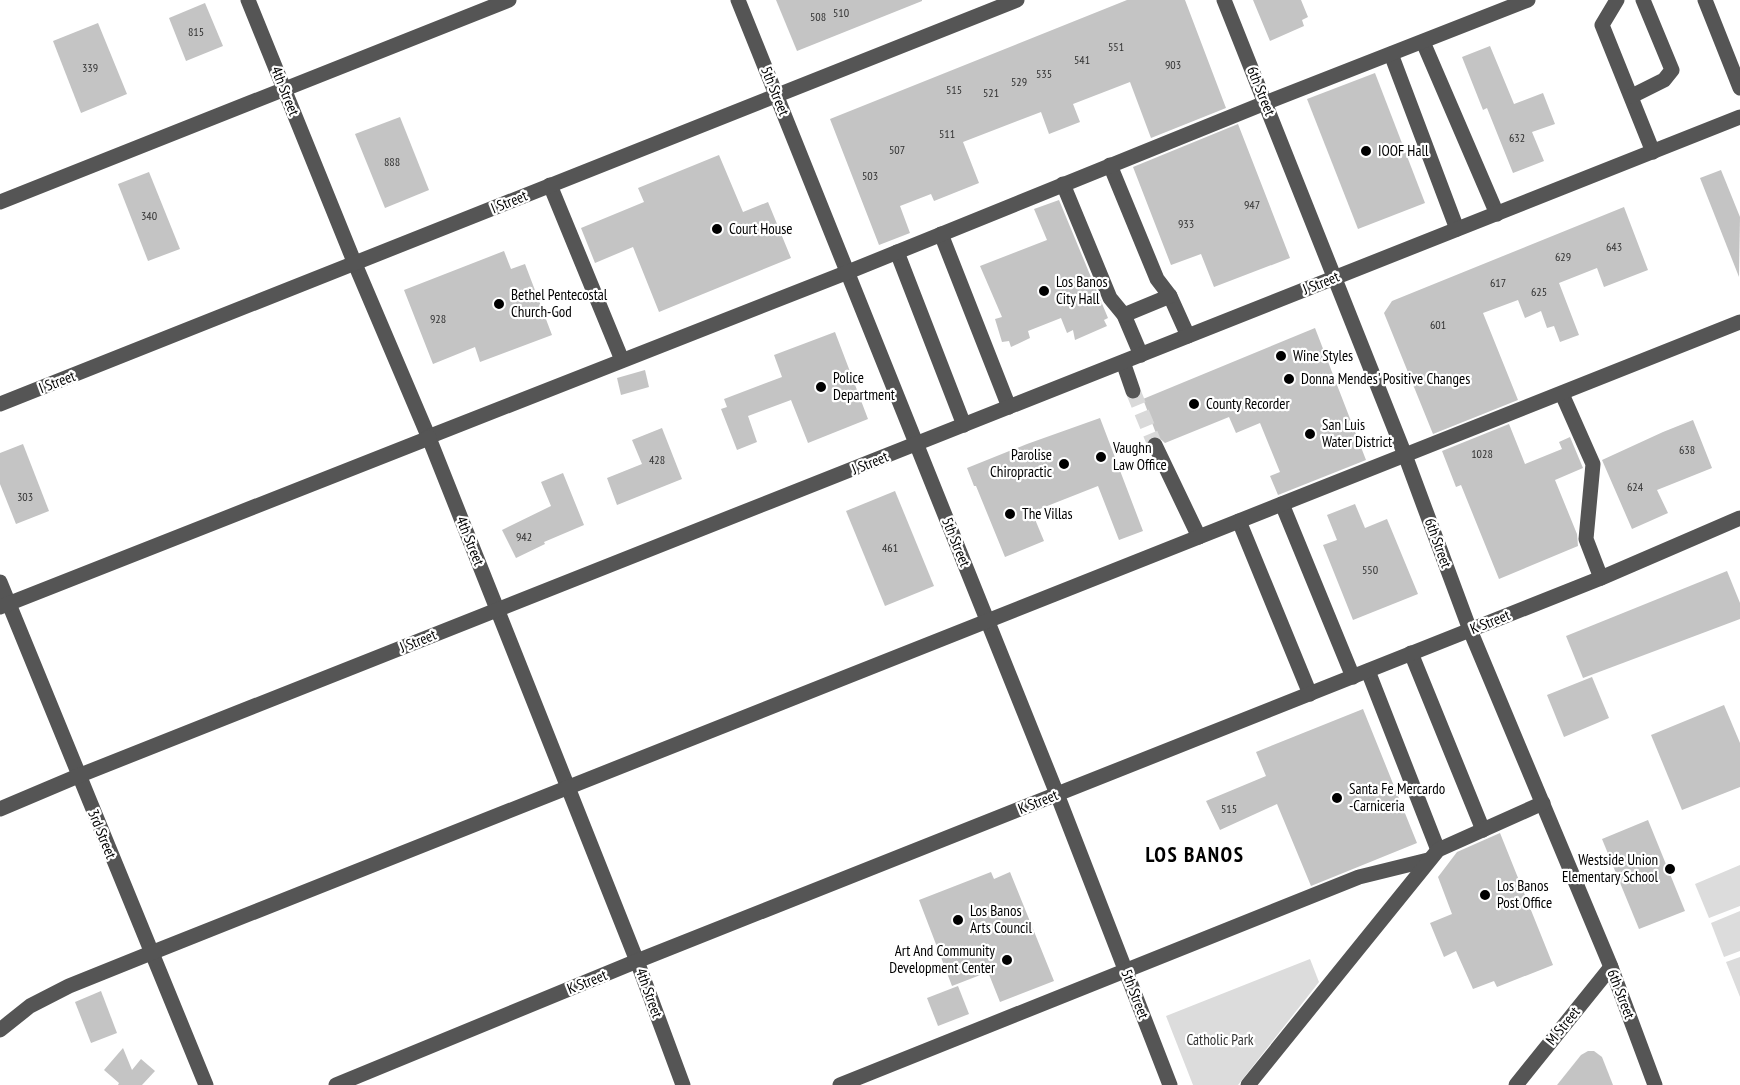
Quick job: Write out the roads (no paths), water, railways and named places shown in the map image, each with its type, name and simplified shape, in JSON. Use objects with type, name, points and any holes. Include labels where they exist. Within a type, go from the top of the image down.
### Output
[{"type":"street","name":"4th Street","points":[[248,0],[498,610],[637,961],[683,1085]]},
{"type":"street","points":[[0,202],[509,0]]},
{"type":"street","name":"5th Street","points":[[738,0],[918,444],[1170,1085]]},
{"type":"street","name":"I Street","points":[[0,404],[1017,0]]},
{"type":"street","name":"6th Street","points":[[1224,0],[1405,455],[1470,630],[1611,967],[1655,1085]]},
{"type":"street","points":[[4,605],[848,272],[1265,103],[1528,0]]},
{"type":"street","points":[[1617,0],[1602,25],[1653,152]]},
{"type":"street","points":[[1632,96],[1664,80],[1672,70],[1643,0]]},
{"type":"street","points":[[1705,0],[1740,88]]},
{"type":"street","points":[[1424,42],[1497,214]]},
{"type":"street","points":[[1391,54],[1457,229]]},
{"type":"street","name":"J Street","points":[[0,809],[78,776],[1740,117]]},
{"type":"street","points":[[1110,165],[1157,279],[1170,296],[1188,336]]},
{"type":"street","points":[[1063,184],[1110,298],[1124,315],[1141,355]]},
{"type":"street","points":[[550,185],[622,360]]},
{"type":"street","points":[[941,234],[1009,407]]},
{"type":"street","points":[[897,252],[964,425]]},
{"type":"street","points":[[1124,315],[1170,296]]},
{"type":"street","points":[[0,1030],[30,1006],[69,986],[151,952],[1740,322]]},
{"type":"street","points":[[1123,362],[1133,391]]},
{"type":"street","points":[[1562,394],[1593,464],[1586,539],[1601,578]]},
{"type":"street","points":[[1155,445],[1199,537]]},
{"type":"street","points":[[1282,504],[1353,677]]},
{"type":"street","name":"K Street","points":[[336,1085],[637,961],[1601,578],[1740,518]]},
{"type":"street","points":[[1239,521],[1310,694]]},
{"type":"street","name":"3rd Street","points":[[0,582],[4,605],[78,776],[206,1085]]},
{"type":"street","points":[[1411,653],[1482,830]]},
{"type":"street","points":[[1368,671],[1433,855]]},
{"type":"street","points":[[840,1085],[1359,877],[1433,855],[1543,803]]},
{"type":"street","points":[[1248,1085],[1433,855]]},
{"type":"street","name":"M Street","points":[[1516,1085],[1611,967]]},
{"type":"tunnel","points":[[1133,391],[1155,445]]},
{"type":"place","name":"IOOF Hall","points":[[1366,151]]},
{"type":"place","name":"Court House","points":[[717,229]]},
{"type":"place","name":"Los Banos City Hall","points":[[1044,291]]},
{"type":"place","name":"Bethel Pentecostal Church-God","points":[[499,304]]},
{"type":"place","name":"Wine Styles","points":[[1281,356]]},
{"type":"place","name":"Donna Mendes' Positive Changes","points":[[1289,379]]},
{"type":"place","name":"Police Department","points":[[821,387]]},
{"type":"place","name":"County Recorder","points":[[1194,404]]},
{"type":"place","name":"San Luis Water District","points":[[1310,434]]},
{"type":"place","name":"Vaughn Law Office","points":[[1101,457]]},
{"type":"place","name":"Parolise Chiropractic","points":[[1064,464]]},
{"type":"place","name":"The Villas","points":[[1010,514]]},
{"type":"place","name":"Santa Fe Mercardo -Carniceria","points":[[1337,798]]},
{"type":"place","name":"Westside Union Elementary School","points":[[1670,869]]},
{"type":"place","name":"Los Banos Post Office","points":[[1485,895]]},
{"type":"place","name":"Los Banos Arts Council","points":[[958,920]]},
{"type":"place","name":"Art And Community Development Center","points":[[1007,960]]},
{"type":"district","name":"LOS BANOS","points":[[1195,855]]},
{"type":"park label","name":"Catholic Park","points":[[1220,1040]]}]
